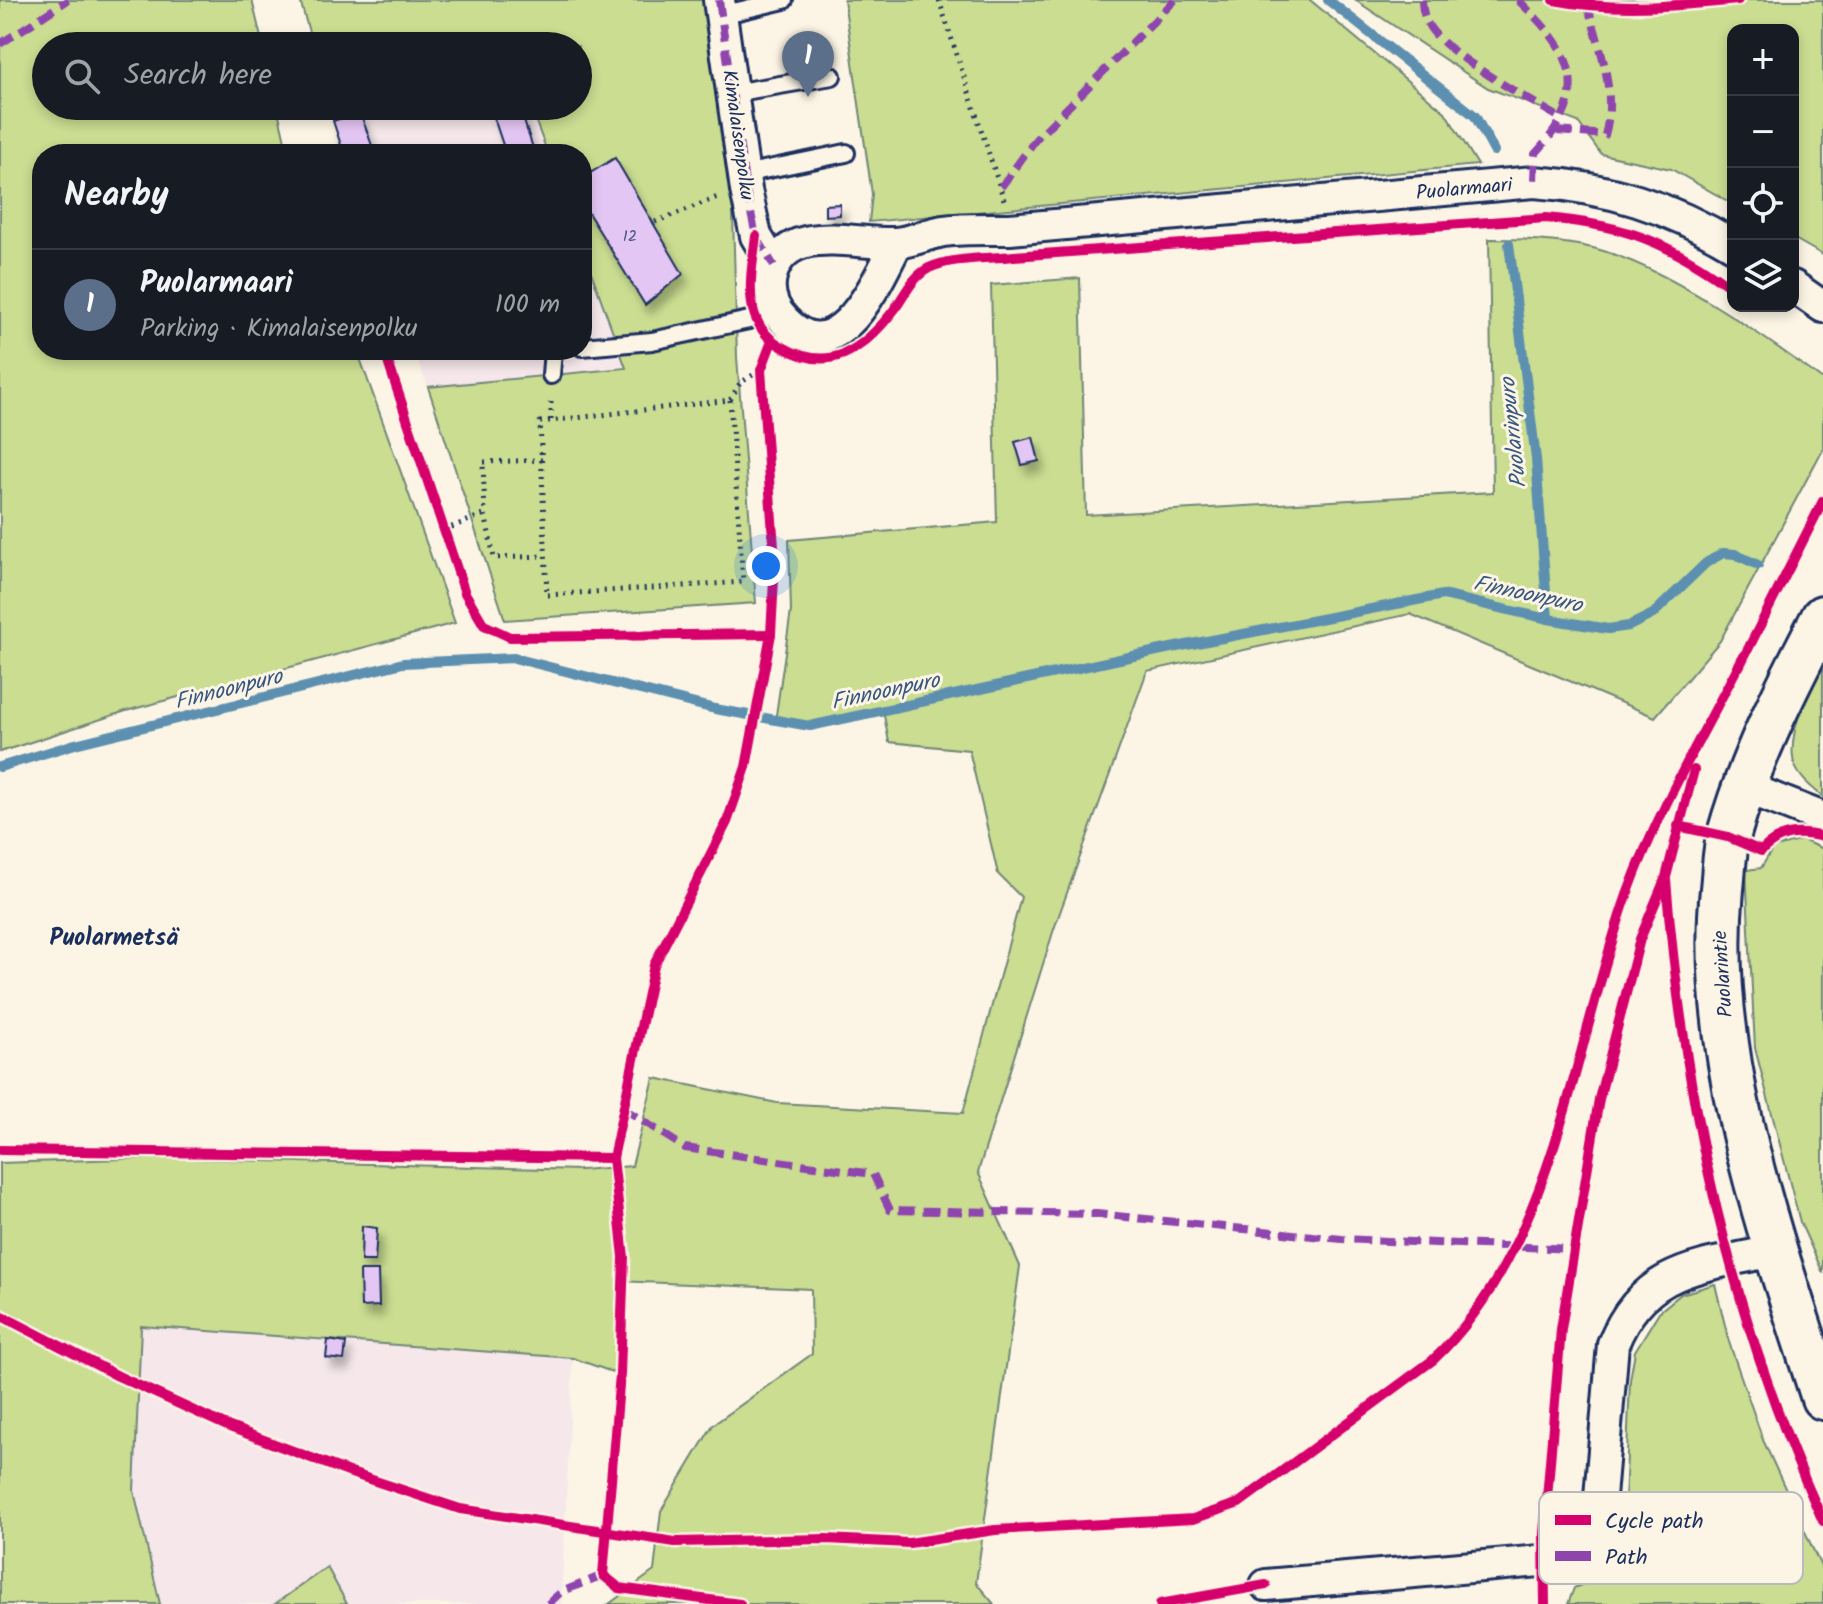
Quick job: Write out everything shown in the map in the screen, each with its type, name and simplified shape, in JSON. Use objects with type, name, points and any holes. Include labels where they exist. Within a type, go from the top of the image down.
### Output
[{"type":"main road","name":"Puolarintie","points":[[1823,617],[1792,676],[1745,787],[1728,837],[1717,935],[1729,1057],[1753,1166],[1814,1354],[1823,1398]]},
{"type":"street","name":"Kimalaisenpolku","points":[[720,7],[745,182],[756,236],[774,266]]},
{"type":"street","name":"Puolarmaari","points":[[774,266],[789,248],[810,239],[897,243],[943,231],[1010,229],[1534,182],[1597,189],[1648,202],[1690,219],[1727,241]]},
{"type":"street","points":[[774,266],[766,317],[807,334],[825,335],[842,329],[855,318],[897,243]]},
{"type":"street","points":[[1799,290],[1823,307]]},
{"type":"street","points":[[1745,787],[1823,818]]},
{"type":"street","points":[[1600,1492],[1613,1344],[1643,1293],[1683,1270],[1778,1250]]},
{"type":"street","points":[[1266,1585],[1539,1561]]},
{"type":"lane","points":[[720,7],[784,0]]},
{"type":"lane","points":[[733,93],[832,76]]},
{"type":"lane","points":[[745,182],[846,153]]},
{"type":"lane","points":[[592,346],[652,341],[766,317]]},
{"type":"lane","points":[[551,375],[552,360]]},
{"type":"path","points":[[939,0],[1001,187],[1010,229]]},
{"type":"path","points":[[655,222],[727,193],[745,182]]},
{"type":"path","points":[[762,385],[761,370],[772,341],[760,332],[766,317]]},
{"type":"path","points":[[730,400],[540,422],[547,595],[743,582],[730,400],[740,383],[761,370]]},
{"type":"path","points":[[542,460],[483,462],[485,514],[494,558],[546,556]]},
{"type":"path","points":[[444,530],[485,514]]},
{"type":"path","points":[[439,516],[448,542]]},
{"type":"shaded area","points":[[535,120],[544,144],[341,144],[333,121]]},
{"type":"shaded area","points":[[592,274],[609,320],[737,357],[428,387],[417,360],[592,360]]},
{"type":"shaded area","points":[[140,1325],[573,1358],[561,1604],[160,1604],[134,1491]]},
{"type":"green space","points":[[0,0],[252,0],[260,32],[32,32],[32,120],[280,120],[286,144],[32,144],[32,360],[361,360],[455,623],[126,711],[0,752]]},
{"type":"green space","points":[[300,0],[703,0],[732,178],[737,357],[756,603],[505,620],[428,387],[626,368],[592,274],[592,144],[544,144],[535,120],[592,120],[592,32],[309,32]]},
{"type":"green space","points":[[844,0],[1310,0],[1445,112],[1478,165],[869,222],[872,194]]},
{"type":"green space","points":[[1355,0],[1823,0],[1823,255],[1799,241],[1799,24],[1727,24],[1727,201],[1671,169],[1601,154],[1578,122],[1488,88]]},
{"type":"green space","points":[[1489,239],[1541,240],[1593,248],[1652,270],[1713,304],[1823,380],[1823,449],[1720,641],[1655,717],[1410,614],[1147,671],[1054,929],[978,1172],[1020,1266],[976,1583],[994,1604],[609,1604],[654,1571],[661,1511],[713,1425],[812,1354],[811,1289],[617,1281],[615,1373],[573,1358],[141,1326],[134,1491],[160,1604],[0,1604],[0,1163],[155,1158],[580,1170],[632,1166],[654,1078],[777,1103],[963,1113],[1021,897],[998,874],[969,750],[889,742],[883,710],[810,726],[775,722],[791,611],[789,540],[997,522],[991,285],[1080,278],[1086,515],[1493,492]]},
{"type":"green space","points":[[1823,655],[1823,797],[1797,770],[1793,747],[1802,706]]},
{"type":"green space","points":[[1802,840],[1823,849],[1823,1273],[1800,1222],[1755,1048],[1746,870],[1761,868],[1773,848]]},
{"type":"green space","points":[[1715,1284],[1729,1342],[1763,1440],[1787,1492],[1625,1492],[1630,1380],[1635,1351],[1659,1312],[1681,1294]]},
{"type":"green space","points":[[1803,1527],[1823,1571],[1823,1604],[1568,1604],[1574,1588],[1584,1584],[1803,1584]]},
{"type":"green space","points":[[327,1567],[347,1604],[275,1604]]},
{"type":"building","points":[[363,120],[371,144],[341,144],[333,121]]},
{"type":"building","points":[[495,120],[524,120],[532,144],[503,144]]},
{"type":"building","points":[[615,158],[683,274],[645,305],[592,219],[592,172]]},
{"type":"building","points":[[840,204],[840,215],[825,216],[825,205]]},
{"type":"building","points":[[1033,437],[1039,461],[1022,465],[1015,442]]},
{"type":"building","points":[[362,1226],[377,1228],[375,1261],[361,1261]]},
{"type":"building","points":[[360,1271],[378,1271],[379,1306],[361,1307]]},
{"type":"building","points":[[328,1340],[346,1343],[344,1360],[326,1358]]},
{"type":"waterway","name":"Puolarinpuro","points":[[1328,0],[1475,116],[1494,151]]},
{"type":"waterway","name":"Puolarinpuro","points":[[1509,244],[1536,459],[1548,619]]},
{"type":"waterway","name":"Finnoonpuro","points":[[0,767],[75,744],[403,663],[514,658],[715,709],[810,726],[1166,649],[1443,595],[1548,619],[1608,629],[1629,626],[1653,614],[1706,563],[1723,553],[1735,554],[1758,565]]},
{"type":"marked path","points":[[0,44],[68,0]]},
{"type":"marked path","points":[[719,0],[746,190],[756,236],[774,266]]},
{"type":"marked path","points":[[1001,187],[1036,139],[1175,0]]},
{"type":"marked path","points":[[1422,0],[1428,24],[1450,48],[1562,119]]},
{"type":"marked path","points":[[1518,0],[1553,38],[1564,55],[1570,73],[1570,92],[1565,111],[1554,131],[1535,154],[1534,182]]},
{"type":"marked path","points":[[1557,131],[1605,135],[1608,87],[1588,7]]},
{"type":"marked path","points":[[623,1108],[685,1148],[873,1174],[890,1210],[1097,1214],[1342,1239],[1574,1249]]},
{"type":"marked path","points":[[548,1604],[561,1592],[603,1575]]},
{"type":"cycle path","points":[[1554,0],[1623,7],[1738,0]]},
{"type":"cycle path","points":[[756,236],[751,298],[759,325],[781,346],[815,358],[830,358],[858,347],[894,310],[913,281],[929,268],[970,259],[1546,218],[1600,225],[1645,238],[1688,259],[1727,285]]},
{"type":"cycle path","points":[[740,1604],[619,1588],[603,1575],[620,1374],[624,1257],[613,1158],[654,965],[727,822],[746,767],[771,634],[775,561],[761,370],[772,341]]},
{"type":"cycle path","points":[[387,360],[465,593],[484,625],[510,637],[771,634]]},
{"type":"cycle path","points":[[1739,667],[1823,501]]},
{"type":"cycle path","points":[[0,1315],[118,1376],[227,1426],[351,1473],[460,1509],[675,1542],[826,1539],[909,1543],[995,1530],[1193,1519],[1239,1503],[1433,1360],[1474,1313],[1507,1260],[1534,1203],[1556,1141],[1608,954],[1639,864],[1681,774],[1744,655]]},
{"type":"cycle path","points":[[1547,1492],[1561,1329],[1599,1099],[1640,939],[1666,877],[1694,770]]},
{"type":"cycle path","points":[[1678,826],[1728,837],[1761,851],[1775,840],[1790,835],[1823,837]]},
{"type":"cycle path","points":[[1666,880],[1685,1046],[1716,1208],[1762,1366],[1790,1444],[1823,1521]]},
{"type":"cycle path","points":[[0,1150],[613,1158]]},
{"type":"cycle path","points":[[1545,1584],[1545,1604]]},
{"type":"cycle path","points":[[1160,1604],[1266,1585]]},
{"type":"place","name":"Puolarmaari","points":[[808,97]]},
{"type":"district","name":"Puolarmetsä","points":[[114,937]]}]
